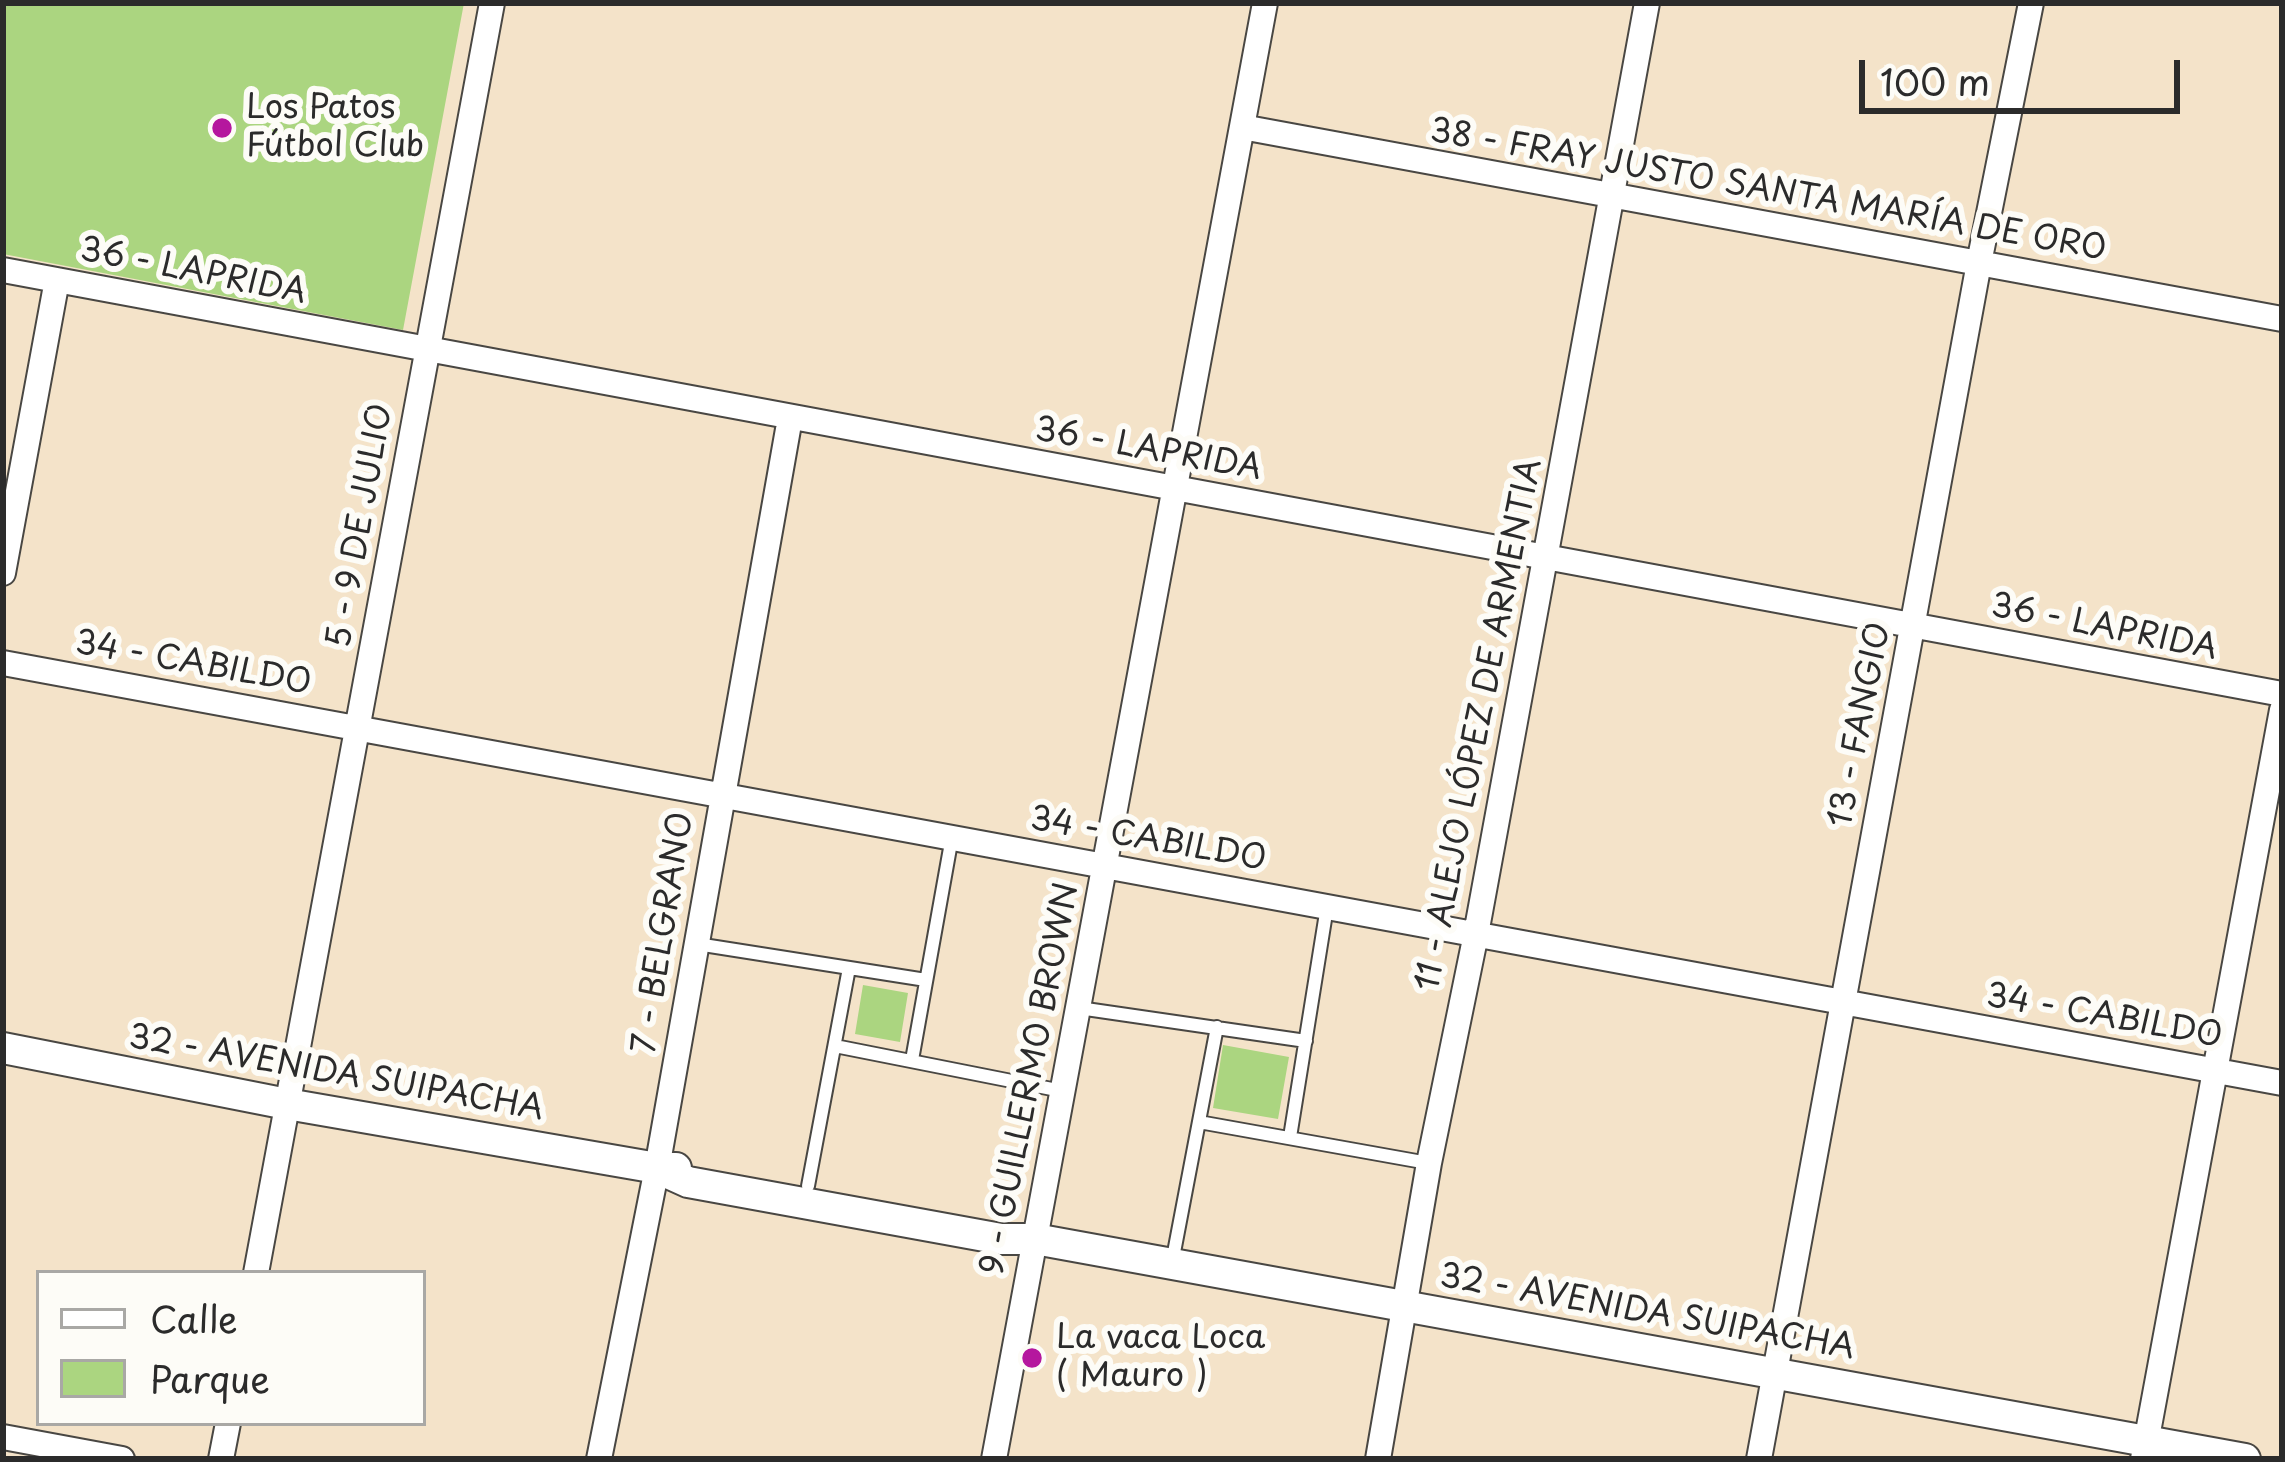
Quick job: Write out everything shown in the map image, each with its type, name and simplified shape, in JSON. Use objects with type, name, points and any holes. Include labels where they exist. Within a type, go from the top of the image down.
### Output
[{"type":"street","name":"5 - 9 DE JULIO","points":[[257,1270],[492,3]]},
{"type":"street","name":"9 - GUILLERMO BROWN","points":[[994,1459],[1265,3]]},
{"type":"street","name":"11 - ALEJO LÓPEZ DE ARMENTIA","points":[[1378,1459],[1429,1163],[1647,3]]},
{"type":"street","name":"13 - FANGIO","points":[[1759,1459],[1978,263],[2031,3]]},
{"type":"street","name":"38 - FRAY JUSTO SANTA MARÍA DE ORO","points":[[1242,127],[2282,319]]},
{"type":"street","name":"36 - LAPRIDA","points":[[3,270],[2282,694]]},
{"type":"street","points":[[3,572],[57,280]]},
{"type":"street","name":"7 - BELGRANO","points":[[599,1459],[657,1168],[790,418]]},
{"type":"street","name":"34 - CABILDO","points":[[3,663],[2282,1083]]},
{"type":"street","points":[[2145,1449],[2282,710]]},
{"type":"street","name":"32 - AVENIDA SUIPACHA","points":[[3,1048],[287,1104],[657,1168],[689,1168],[808,1186],[1002,1223],[1035,1239]]},
{"type":"street","name":"32 - AVENIDA SUIPACHA","points":[[657,1168],[688,1182],[1001,1239],[1035,1239],[1774,1372],[2145,1449],[2246,1459]]},
{"type":"street","points":[[221,1459],[227,1426]]},
{"type":"street","points":[[3,1437],[122,1459]]},
{"type":"lane","points":[[912,1060],[952,837]]},
{"type":"lane","points":[[1290,1137],[1328,907]]},
{"type":"lane","points":[[696,944],[926,980]]},
{"type":"lane","points":[[808,1186],[848,968]]},
{"type":"lane","points":[[1078,1007],[1306,1041]]},
{"type":"lane","points":[[1172,1264],[1217,1028]]},
{"type":"lane","points":[[835,1046],[1062,1091]]},
{"type":"lane","points":[[1199,1122],[1429,1163]]},
{"type":"green space","name":"Los Patos Fútbol Club","points":[[3,3],[464,3],[403,330],[3,254]]},
{"type":"green space","points":[[863,985],[908,993],[900,1042],[855,1034]]},
{"type":"green space","points":[[1223,1045],[1289,1057],[1278,1119],[1213,1108]]},
{"type":"place","name":"Los Patos Fútbol Club","points":[[222,128]]},
{"type":"place","name":"La vaca Loca ( Mauro )","points":[[1032,1358]]}]
